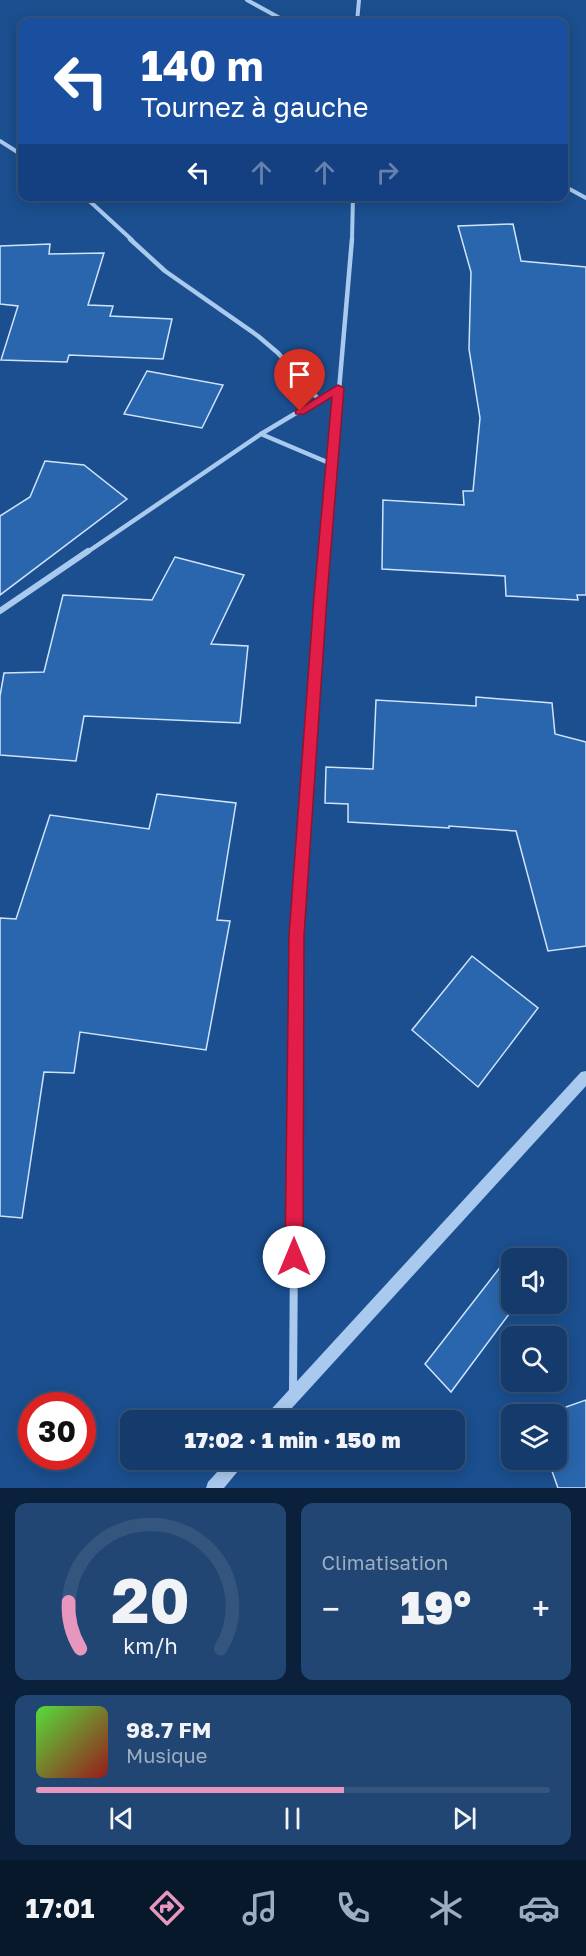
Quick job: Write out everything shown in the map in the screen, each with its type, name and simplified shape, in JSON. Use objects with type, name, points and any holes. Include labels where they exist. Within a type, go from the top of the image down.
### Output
[{"type":"street","points":[[247,0],[280,18]]},
{"type":"street","points":[[357,18],[359,0]]},
{"type":"street","points":[[0,141],[18,152]]},
{"type":"street","points":[[568,188],[586,198]]},
{"type":"street","points":[[89,201],[165,271],[272,347],[319,400]]},
{"type":"street","points":[[293,1394],[296,936],[320,597],[351,267],[353,201]]},
{"type":"street","points":[[0,611],[261,434],[338,388]]},
{"type":"street","points":[[261,434],[333,465]]},
{"type":"street","points":[[279,1410],[586,1077]]},
{"type":"street","points":[[214,1488],[229,1470]]},
{"type":"building","points":[[513,224],[521,261],[586,267],[586,595],[577,595],[578,600],[506,596],[505,576],[382,569],[383,500],[464,505],[463,491],[473,491],[480,418],[469,349],[471,272],[458,226]]},
{"type":"building","points":[[50,244],[49,254],[104,253],[88,305],[113,306],[110,316],[172,319],[163,359],[69,355],[67,362],[1,360],[18,306],[0,304],[0,246]]},
{"type":"building","points":[[147,371],[223,385],[202,428],[124,414]]},
{"type":"building","points":[[45,461],[84,465],[127,499],[0,595],[0,516],[30,497]]},
{"type":"building","points":[[175,557],[244,575],[211,644],[248,646],[240,723],[84,716],[76,761],[0,755],[0,696],[4,673],[44,672],[63,595],[152,600]]},
{"type":"building","points":[[476,697],[552,703],[555,734],[586,742],[586,946],[548,951],[516,831],[348,822],[348,804],[325,803],[326,767],[373,769],[376,700],[476,706]]},
{"type":"building","points":[[157,794],[236,803],[217,920],[230,921],[206,1050],[80,1032],[74,1073],[44,1072],[22,1218],[0,1216],[0,918],[16,919],[50,815],[149,829]]},
{"type":"building","points":[[472,956],[538,1008],[478,1087],[412,1030]]},
{"type":"building","points":[[501,1266],[501,1314],[509,1314],[451,1392],[425,1364]]},
{"type":"building","points":[[586,1400],[586,1488],[558,1488],[552,1470],[567,1470],[567,1407]]},
{"type":"route","points":[[294,1257],[296,936],[320,597],[338,388],[300,411]]}]
